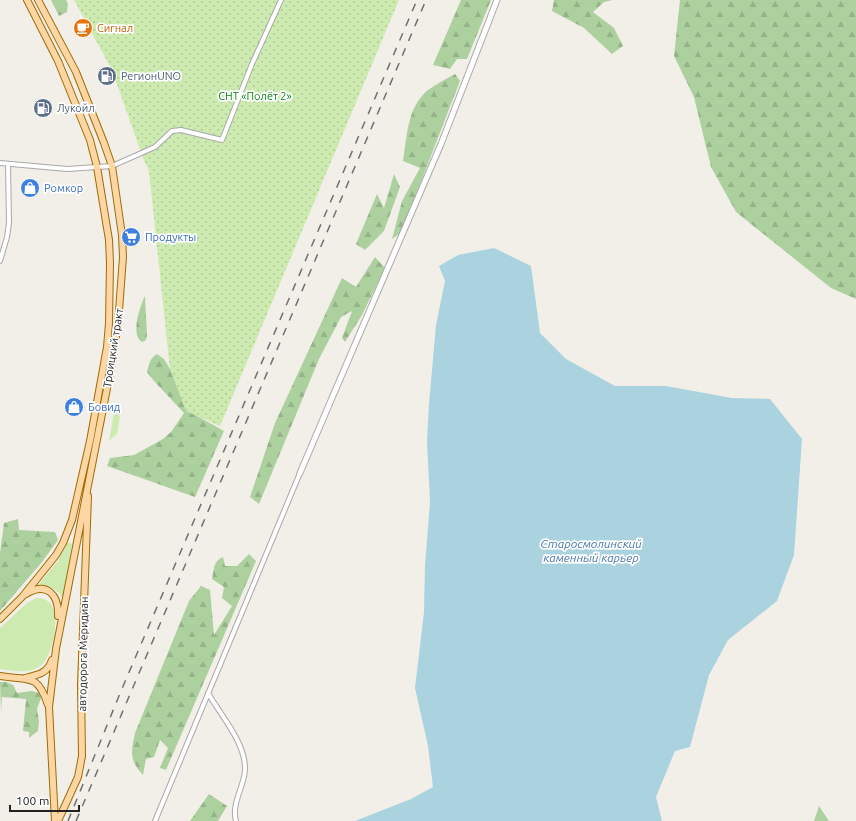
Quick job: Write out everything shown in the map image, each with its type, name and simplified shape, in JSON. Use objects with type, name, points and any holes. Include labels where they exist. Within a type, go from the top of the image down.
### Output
[{"type":"main road","name":"Троицкий тракт","points":[[0,619],[23,596],[56,554],[63,543],[72,520],[90,441],[106,347],[109,319],[109,240],[97,167],[90,140],[58,61],[27,0]]},
{"type":"main road","name":"Троицкий тракт","points":[[38,0],[76,72],[112,166],[122,235],[123,257],[118,324],[112,363],[58,634],[49,707],[55,821]]},
{"type":"main road","name":"автодорога Меридиан","points":[[58,821],[78,777],[82,756],[81,685],[88,482]]},
{"type":"main road","points":[[23,596],[38,589],[47,590],[55,596],[59,610],[58,634]]},
{"type":"main road","points":[[0,676],[26,678],[44,672],[51,663],[56,649]]},
{"type":"main road","name":"Троицкий тракт","points":[[26,678],[35,681],[40,686],[49,707]]},
{"type":"street","points":[[0,164],[67,169],[112,166],[154,147],[168,133],[176,130],[222,140],[252,64],[281,0]]},
{"type":"street","points":[[155,821],[332,398],[441,144],[498,0]]},
{"type":"street","points":[[0,262],[7,237],[10,218],[8,164]]},
{"type":"street","points":[[208,693],[235,735],[241,750],[245,770],[234,813],[236,821]]},
{"type":"green space","points":[[51,0],[66,0],[68,4],[67,12],[59,16]]},
{"type":"green space","name":"СНТ «Полёт 2»","points":[[74,0],[399,0],[220,426],[186,411],[170,369],[149,171],[112,70]]},
{"type":"green space","points":[[461,0],[491,0],[467,59],[457,59],[450,69],[433,65]]},
{"type":"green space","points":[[554,0],[613,0],[604,2],[593,12],[614,28],[623,46],[612,54],[584,28],[552,11]]},
{"type":"green space","points":[[680,0],[856,0],[856,299],[831,288],[736,212],[711,167],[694,97],[674,56]]},
{"type":"green space","points":[[455,74],[460,81],[401,233],[392,239],[402,201],[420,168],[403,161],[407,132],[412,114],[421,97],[428,90]]},
{"type":"green space","points":[[394,174],[400,187],[384,231],[365,250],[356,244],[377,194],[384,208]]},
{"type":"green space","points":[[375,257],[385,268],[362,315],[345,342],[342,338],[352,311],[341,317],[319,359],[259,504],[250,497],[275,423],[342,278],[356,287]]},
{"type":"green space","points":[[145,296],[147,335],[146,340],[142,342],[138,338],[136,327]]},
{"type":"green space","points":[[157,354],[164,359],[170,369],[188,411],[224,431],[195,497],[107,466],[110,458],[134,455],[163,439],[171,432],[184,413],[147,372],[151,359]]},
{"type":"green space","points":[[115,407],[120,416],[117,434],[109,441]]},
{"type":"green space","points":[[18,519],[19,530],[55,532],[58,540],[42,562],[0,611],[0,553],[4,523]]},
{"type":"green space","points":[[68,542],[72,544],[63,598],[52,588],[38,585],[58,561]]},
{"type":"green space","points":[[249,554],[256,561],[166,770],[160,768],[168,748],[160,740],[154,757],[146,759],[143,775],[135,765],[132,756],[135,733],[189,601],[201,586],[210,590],[214,635],[232,606],[222,598],[224,587],[212,579],[216,563],[223,557],[225,566],[237,566]]},
{"type":"green space","points":[[36,598],[50,603],[55,617],[54,636],[49,654],[45,661],[36,669],[20,671],[0,669],[0,628],[27,603]]},
{"type":"green space","points":[[0,682],[6,682],[13,685],[17,693],[32,691],[39,693],[41,698],[37,709],[39,721],[38,731],[29,738],[29,732],[23,731],[26,699],[2,697],[1,713]]},
{"type":"green space","points":[[209,794],[227,806],[218,821],[190,821]]},
{"type":"green space","points":[[819,806],[829,821],[814,821]]},
{"type":"water","name":"Старосмолинский каменный карьер","points":[[494,248],[531,266],[540,333],[566,359],[615,386],[666,386],[732,398],[770,399],[802,439],[794,555],[777,601],[728,640],[709,675],[690,747],[675,751],[656,797],[662,821],[355,821],[411,799],[433,787],[428,746],[415,688],[424,612],[425,565],[430,502],[427,442],[429,404],[436,325],[445,281],[439,266],[458,255]]},
{"type":"railway","points":[[68,821],[121,691],[417,0]]},
{"type":"railway","points":[[76,821],[426,0]]},
{"type":"place","name":"Сигнал","points":[[83,28]]},
{"type":"place","name":"РегионUNO","points":[[107,76]]},
{"type":"place","name":"Лукойл","points":[[43,108]]},
{"type":"place","name":"Ромкор","points":[[30,188]]},
{"type":"place","name":"Продукты","points":[[131,237]]},
{"type":"place","name":"Бовид","points":[[74,407]]}]
